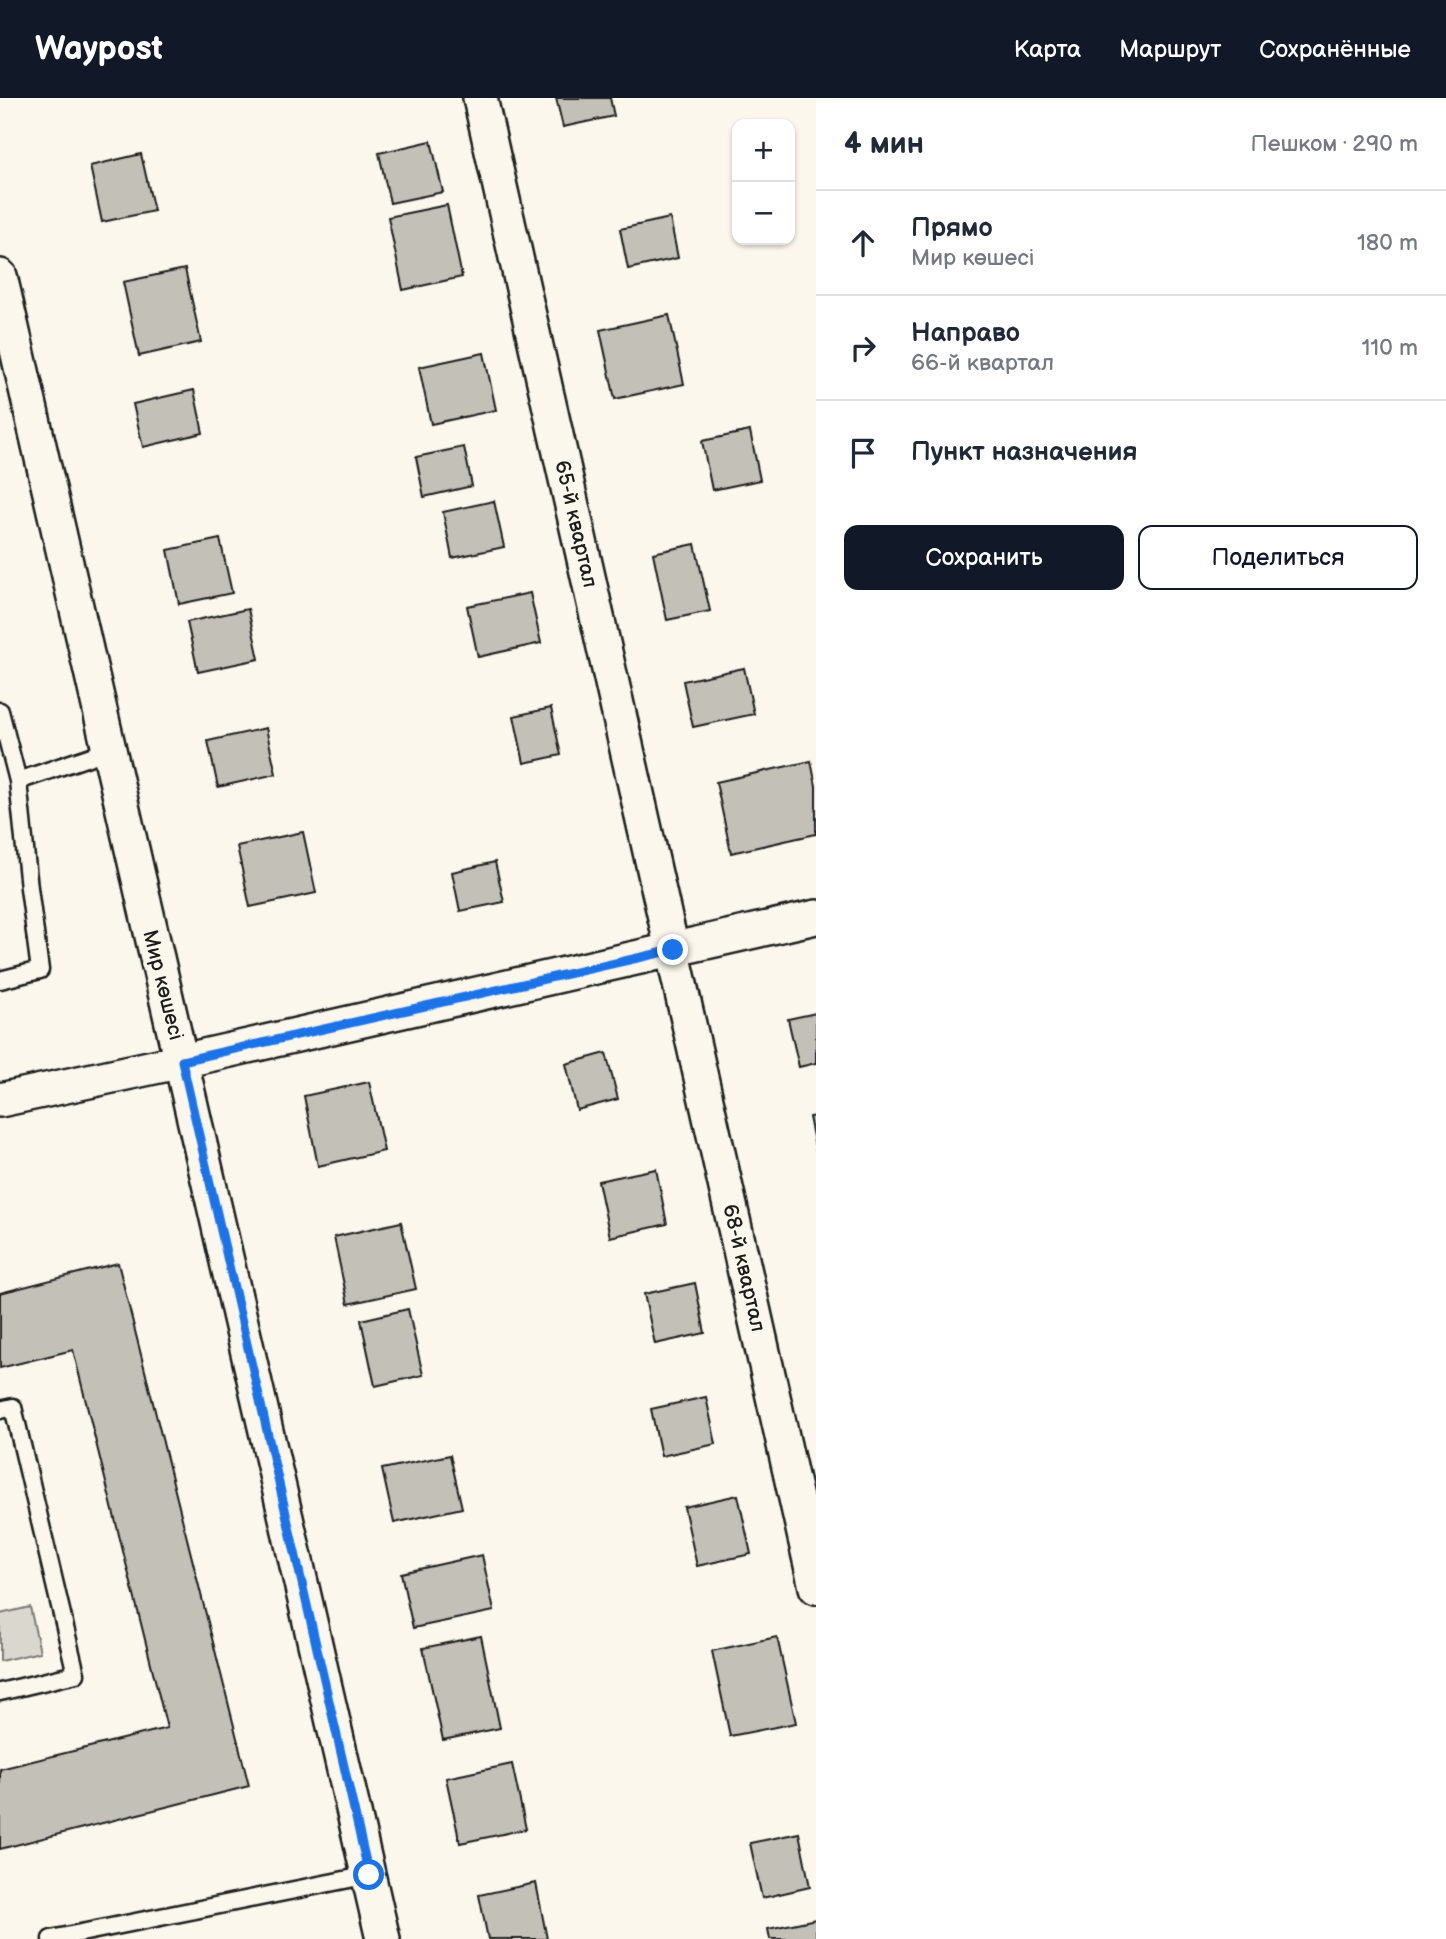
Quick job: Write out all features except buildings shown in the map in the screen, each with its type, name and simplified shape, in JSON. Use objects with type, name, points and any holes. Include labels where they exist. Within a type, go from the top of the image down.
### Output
[{"type":"street","name":"65-й квартал","points":[[480,98],[673,950]]},
{"type":"street","name":"Мир көшесі","points":[[0,276],[107,751],[182,1061],[383,1939]]},
{"type":"street","points":[[0,1100],[816,917]]},
{"type":"street","name":"68-й квартал","points":[[673,950],[816,1587]]},
{"type":"lane","points":[[0,711],[18,781],[40,970],[0,981]]},
{"type":"lane","points":[[18,781],[107,751]]},
{"type":"lane","points":[[0,1410],[13,1407],[76,1674],[0,1692]]},
{"type":"lane","points":[[51,1939],[369,1875]]},
{"type":"shaded area","points":[[30,1607],[40,1652],[0,1661],[0,1614]]},
{"type":"route","points":[[369,1875],[182,1061],[673,950]]}]
